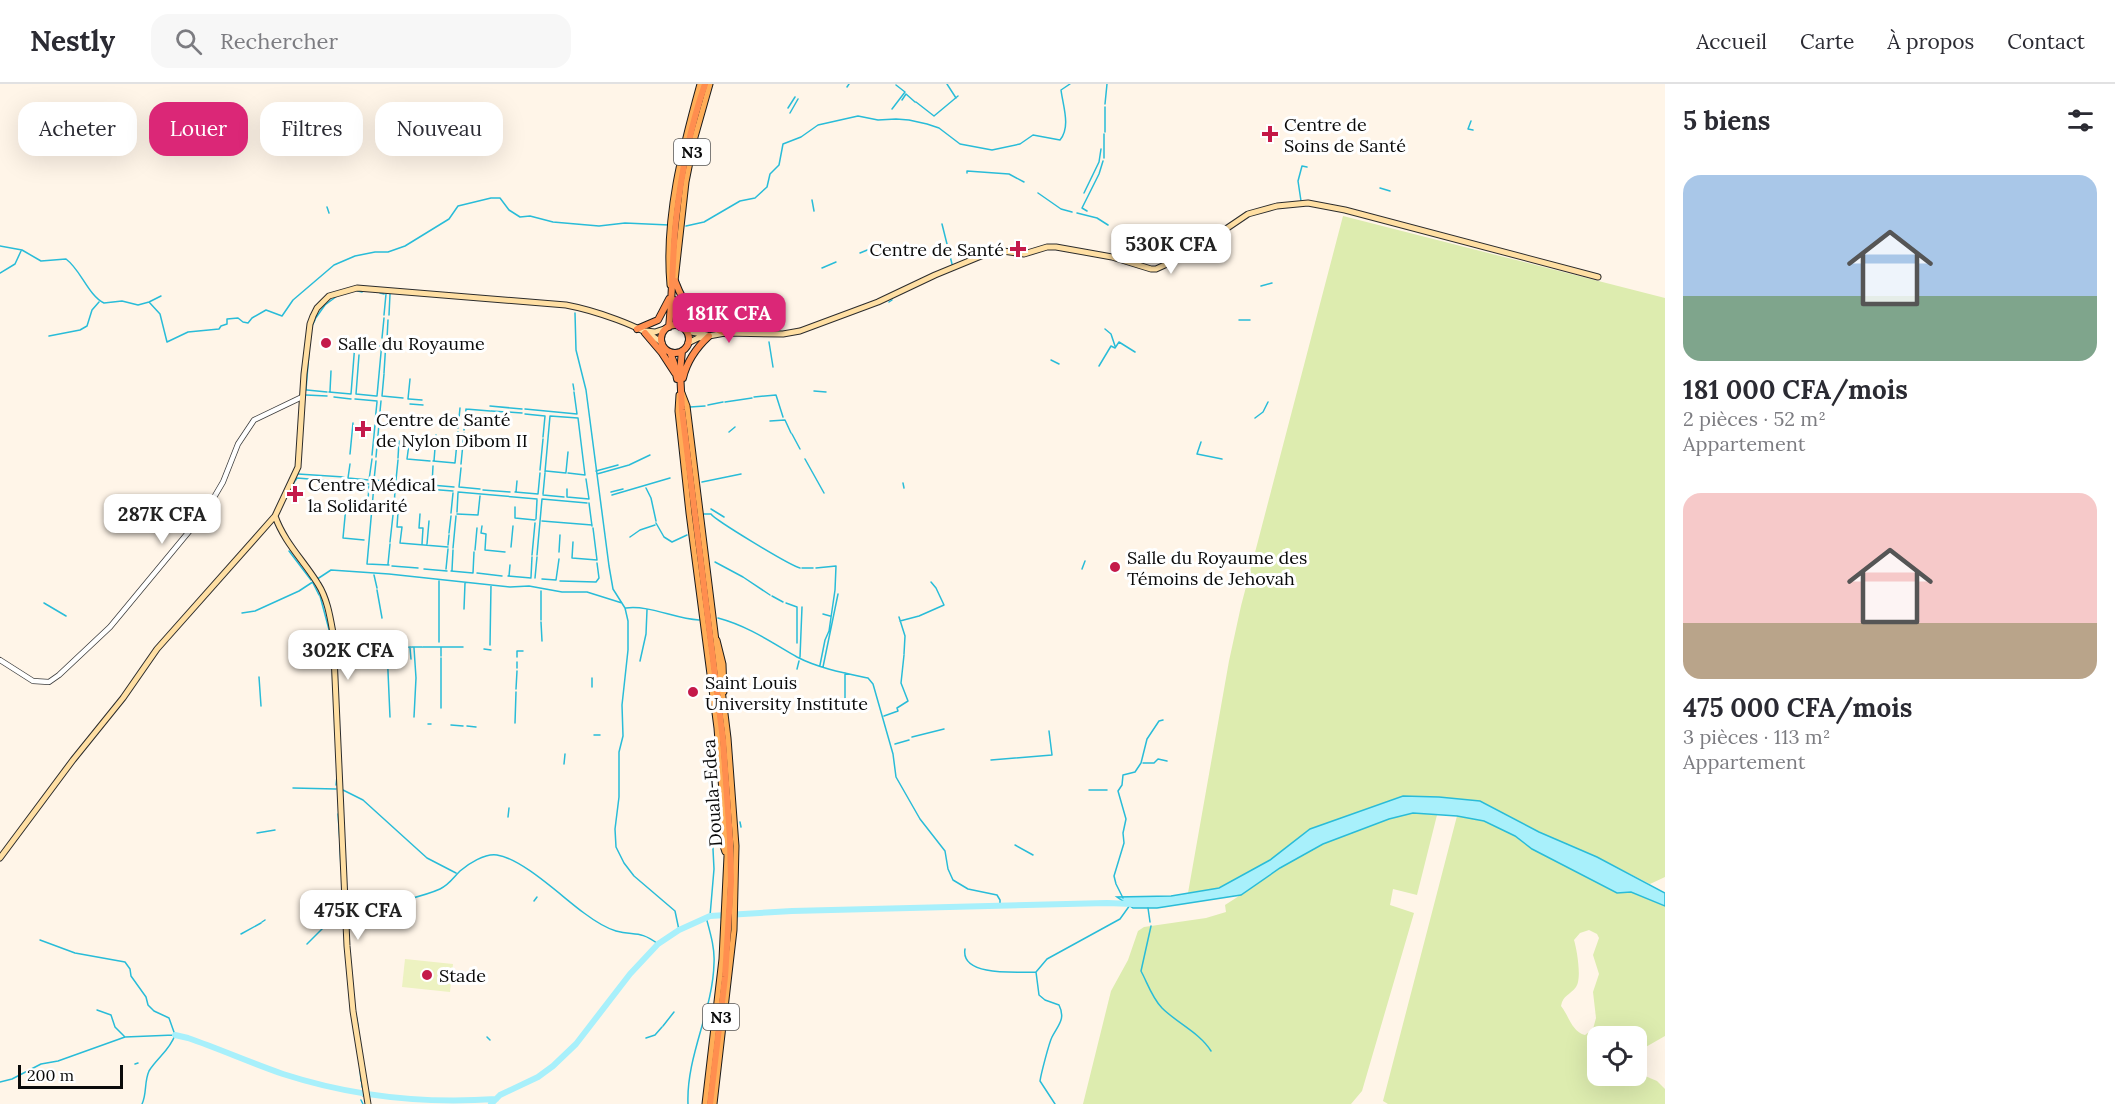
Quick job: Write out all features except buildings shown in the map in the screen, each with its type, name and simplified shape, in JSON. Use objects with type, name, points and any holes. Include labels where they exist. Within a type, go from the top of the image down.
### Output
[{"type":"highway","name":"N3","points":[[670,352],[662,343],[663,334],[668,328],[676,220],[692,125],[705,84]]},
{"type":"highway","name":"N3","points":[[673,270],[674,306],[688,343]]},
{"type":"highway","points":[[675,281],[691,313],[725,333]]},
{"type":"highway","points":[[671,296],[658,320],[641,331],[662,353],[676,374]]},
{"type":"highway","points":[[668,328],[683,329]]},
{"type":"highway","points":[[680,392],[689,361],[699,346],[710,336]]},
{"type":"highway","points":[[670,352],[682,351],[688,343]]},
{"type":"highway","name":"Douala-Edea","points":[[680,392],[682,351]]},
{"type":"highway","name":"Douala-Edea","points":[[670,352],[680,392],[723,740],[729,816],[729,930],[712,1104]]},
{"type":"main road","name":"N3","points":[[671,296],[669,255],[678,168],[700,84]]},
{"type":"main road","name":"N3","points":[[675,281],[686,182],[695,137],[710,84]]},
{"type":"main road","points":[[688,343],[698,338],[725,333],[783,334],[800,331],[878,302],[974,258],[1003,251],[1024,254],[1047,247],[1056,247],[1112,257],[1151,269],[1156,268],[1189,254],[1248,214],[1261,209],[1299,203],[1345,210],[1598,277]]},
{"type":"main road","points":[[0,858],[73,760],[116,707],[157,649],[275,516],[298,467],[302,397],[310,324],[317,308],[329,296],[350,289],[566,305],[597,312],[662,343]]},
{"type":"main road","points":[[641,331],[655,332],[668,328]]},
{"type":"main road","points":[[683,329],[710,336]]},
{"type":"main road","points":[[680,392],[687,406],[723,700],[734,824],[730,900]]},
{"type":"main road","points":[[680,392],[678,411],[682,456],[723,783],[730,900]]},
{"type":"main road","points":[[275,516],[285,538],[316,582],[328,609],[335,651],[348,968],[367,1101]]},
{"type":"main road","points":[[705,1104],[729,930]]},
{"type":"street","points":[[0,660],[33,681],[49,682],[59,675],[110,627],[206,511],[223,482],[238,444],[254,420],[302,397]]},
{"type":"green space","points":[[1343,216],[1665,298],[1665,877],[1650,884],[1597,857],[1539,832],[1480,801],[1403,796],[1310,829],[1270,860],[1219,888],[1188,893],[1229,661],[1241,606]]},
{"type":"green space","points":[[1413,813],[1437,815],[1417,895],[1393,889],[1390,905],[1414,913],[1362,1091],[1351,1104],[1083,1104],[1111,991],[1128,960],[1138,931],[1144,927],[1206,918],[1226,912],[1225,905],[1310,850],[1361,828]]},
{"type":"green space","points":[[1457,816],[1484,821],[1617,893],[1631,892],[1665,906],[1665,1036],[1647,1046],[1647,1026],[1594,1026],[1596,1018],[1593,992],[1599,974],[1593,955],[1599,938],[1597,934],[1589,930],[1580,933],[1574,940],[1579,978],[1576,987],[1563,1000],[1561,1006],[1577,1031],[1585,1035],[1587,1034],[1587,1086],[1647,1086],[1647,1077],[1657,1081],[1665,1089],[1665,1104],[1388,1104],[1383,1101]]},
{"type":"green space","name":"Stade","points":[[405,959],[453,964],[450,992],[402,987]]},
{"type":"water","points":[[1403,796],[1480,801],[1539,832],[1597,857],[1665,893],[1665,906],[1631,892],[1617,893],[1484,821],[1457,816],[1413,813],[1389,819],[1323,844],[1280,868],[1241,895],[1157,908],[1133,908],[1117,897],[1171,896],[1219,888],[1270,860],[1310,829]]},
{"type":"waterway","points":[[947,84],[956,98]]},
{"type":"waterway","points":[[686,226],[704,222],[740,201],[755,198],[767,187],[770,174],[779,165],[783,144],[801,137],[818,125],[858,116],[878,120],[909,120],[939,128],[960,144],[992,150],[1020,144],[1033,135],[1060,140],[1066,123],[1061,90],[1070,84]]},
{"type":"waterway","points":[[1105,104],[1107,84]]},
{"type":"waterway","points":[[892,109],[905,92],[896,85]]},
{"type":"waterway","points":[[902,100],[906,94],[915,102]]},
{"type":"waterway","points":[[916,102],[934,116],[958,96]]},
{"type":"waterway","points":[[788,108],[795,97]]},
{"type":"waterway","points":[[790,113],[798,99]]},
{"type":"waterway","points":[[1105,107],[1105,132]]},
{"type":"waterway","points":[[1471,121],[1468,129],[1473,130]]},
{"type":"waterway","points":[[1104,134],[1104,158]]},
{"type":"waterway","points":[[1084,193],[1099,162],[1101,149]]},
{"type":"waterway","points":[[1087,211],[1082,208],[1103,161]]},
{"type":"waterway","points":[[1301,201],[1298,181],[1302,166],[1307,167]]},
{"type":"waterway","points":[[967,173],[967,171],[1009,174],[1024,182]]},
{"type":"waterway","points":[[1380,188],[1390,191]]},
{"type":"waterway","points":[[1038,193],[1061,209],[1072,212]]},
{"type":"waterway","points":[[149,302],[160,314],[167,342],[188,332],[219,329],[227,324],[227,319],[238,318],[248,323],[266,310],[282,316],[293,300],[334,265],[355,256],[388,252],[405,246],[449,219],[458,206],[491,198],[500,198],[509,210],[520,217],[530,216],[553,222],[599,226],[625,223],[669,225]]},
{"type":"waterway","points":[[812,200],[814,211]]},
{"type":"waterway","points":[[327,207],[329,213]]},
{"type":"waterway","points":[[1077,213],[1097,218],[1108,225]]},
{"type":"waterway","points":[[942,224],[952,264]]},
{"type":"waterway","points":[[0,246],[22,250],[41,261],[66,259],[76,269],[93,294],[104,303],[122,301],[138,305],[161,296]]},
{"type":"waterway","points":[[860,253],[877,246]]},
{"type":"waterway","points":[[0,273],[15,264],[21,251]]},
{"type":"waterway","points":[[822,268],[836,262]]},
{"type":"waterway","points":[[1261,286],[1272,283]]},
{"type":"waterway","points":[[358,291],[362,292]]},
{"type":"waterway","points":[[380,293],[384,294]]},
{"type":"waterway","points":[[384,315],[386,294]]},
{"type":"waterway","points":[[389,315],[390,294]]},
{"type":"waterway","points":[[315,319],[325,305],[337,296]]},
{"type":"waterway","points":[[49,336],[80,330],[87,326],[92,310],[99,302]]},
{"type":"waterway","points":[[575,313],[576,350],[586,390],[609,566],[613,589],[625,608],[628,621],[628,650],[622,705],[623,736],[619,752],[616,847],[634,876],[675,911],[679,930]]},
{"type":"waterway","points":[[382,338],[384,318]]},
{"type":"waterway","points":[[312,326],[315,320]]},
{"type":"waterway","points":[[387,339],[388,320]]},
{"type":"waterway","points":[[1239,320],[1250,320]]},
{"type":"waterway","points":[[1105,329],[1111,334],[1115,346]]},
{"type":"waterway","points":[[344,341],[355,343],[351,394]]},
{"type":"waterway","points":[[384,373],[386,341]]},
{"type":"waterway","points":[[377,396],[382,342]]},
{"type":"waterway","points":[[769,342],[773,367]]},
{"type":"waterway","points":[[1099,366],[1111,346],[1115,348],[1119,342],[1135,352]]},
{"type":"waterway","points":[[368,345],[381,346]]},
{"type":"waterway","points":[[306,390],[309,352]]},
{"type":"waterway","points":[[356,394],[359,355]]},
{"type":"waterway","points":[[1051,360],[1059,364]]},
{"type":"waterway","points":[[330,391],[331,371]]},
{"type":"waterway","points":[[382,396],[384,374]]},
{"type":"waterway","points":[[408,399],[410,379]]},
{"type":"waterway","points":[[573,384],[574,390]]},
{"type":"waterway","points":[[307,390],[327,392]]},
{"type":"waterway","points":[[814,391],[826,392]]},
{"type":"waterway","points":[[329,392],[351,394]]},
{"type":"waterway","points":[[525,409],[577,414],[574,392]]},
{"type":"waterway","points":[[356,394],[376,396]]},
{"type":"waterway","points":[[306,395],[327,396]]},
{"type":"waterway","points":[[754,397],[776,395],[783,417]]},
{"type":"waterway","points":[[382,396],[403,398]]},
{"type":"waterway","points":[[334,397],[351,399]]},
{"type":"waterway","points":[[725,402],[752,398]]},
{"type":"waterway","points":[[355,399],[377,401]]},
{"type":"waterway","points":[[409,399],[422,400]]},
{"type":"waterway","points":[[379,422],[381,401]]},
{"type":"waterway","points":[[375,422],[377,402]]},
{"type":"waterway","points":[[708,405],[723,402]]},
{"type":"waterway","points":[[1255,418],[1263,412],[1268,402]]},
{"type":"waterway","points":[[410,404],[423,405]]},
{"type":"waterway","points":[[490,406],[522,409]]},
{"type":"waterway","points":[[690,407],[705,406]]},
{"type":"waterway","points":[[458,428],[460,408]]},
{"type":"waterway","points":[[466,409],[490,411]]},
{"type":"waterway","points":[[464,430],[466,409]]},
{"type":"waterway","points":[[491,411],[522,413]]},
{"type":"waterway","points":[[525,414],[545,416]]},
{"type":"waterway","points":[[543,437],[545,416]]},
{"type":"waterway","points":[[545,472],[550,416],[578,418],[585,475]]},
{"type":"waterway","points":[[770,421],[785,420],[791,433]]},
{"type":"waterway","points":[[350,454],[353,423]]},
{"type":"waterway","points":[[376,457],[379,424]]},
{"type":"waterway","points":[[372,455],[375,425]]},
{"type":"waterway","points":[[729,432],[735,427]]},
{"type":"waterway","points":[[433,461],[455,463],[458,432]]},
{"type":"waterway","points":[[461,464],[464,433]]},
{"type":"waterway","points":[[792,434],[800,449]]},
{"type":"waterway","points":[[434,461],[436,435]]},
{"type":"waterway","points":[[404,437],[404,443],[409,444],[407,459],[430,461]]},
{"type":"waterway","points":[[540,470],[543,439]]},
{"type":"waterway","points":[[398,458],[399,441]]},
{"type":"waterway","points":[[1201,442],[1197,454],[1222,459]]},
{"type":"waterway","points":[[566,472],[568,452]]},
{"type":"waterway","points":[[597,474],[629,465],[650,455]]},
{"type":"waterway","points":[[348,478],[369,480],[372,459]]},
{"type":"waterway","points":[[805,459],[824,493]]},
{"type":"waterway","points":[[396,480],[398,460]]},
{"type":"waterway","points":[[376,461],[374,480],[454,487]]},
{"type":"waterway","points":[[348,478],[350,464]]},
{"type":"waterway","points":[[596,471],[618,465]]},
{"type":"waterway","points":[[432,485],[433,466]]},
{"type":"waterway","points":[[459,487],[461,468]]},
{"type":"waterway","points":[[546,471],[566,473]]},
{"type":"waterway","points":[[538,494],[540,473]]},
{"type":"waterway","points":[[543,494],[545,473]]},
{"type":"waterway","points":[[568,473],[585,475]]},
{"type":"waterway","points":[[298,474],[344,477]]},
{"type":"waterway","points":[[702,482],[741,474]]},
{"type":"waterway","points":[[296,480],[297,478],[369,484]]},
{"type":"waterway","points":[[612,495],[670,478]]},
{"type":"waterway","points":[[586,479],[589,499]]},
{"type":"waterway","points":[[290,490],[295,481]]},
{"type":"waterway","points":[[516,492],[517,481]]},
{"type":"waterway","points":[[903,483],[904,488]]},
{"type":"waterway","points":[[374,485],[367,564],[389,565]]},
{"type":"waterway","points":[[375,485],[453,491]]},
{"type":"waterway","points":[[367,514],[369,486]]},
{"type":"waterway","points":[[459,487],[480,489]]},
{"type":"waterway","points":[[646,488],[651,498],[656,521]]},
{"type":"waterway","points":[[567,489],[567,497]]},
{"type":"waterway","points":[[611,492],[623,489]]},
{"type":"waterway","points":[[394,508],[395,490]]},
{"type":"waterway","points":[[483,490],[510,492]]},
{"type":"waterway","points":[[458,492],[537,499]]},
{"type":"waterway","points":[[515,492],[538,494]]},
{"type":"waterway","points":[[451,513],[453,493]]},
{"type":"waterway","points":[[457,512],[458,493]]},
{"type":"waterway","points":[[543,495],[564,497]]},
{"type":"waterway","points":[[457,514],[478,515],[480,496]]},
{"type":"waterway","points":[[567,497],[589,499]]},
{"type":"waterway","points":[[401,509],[402,498]]},
{"type":"waterway","points":[[537,555],[542,499],[587,503]]},
{"type":"waterway","points":[[536,519],[537,500]]},
{"type":"waterway","points":[[589,503],[592,526]]},
{"type":"waterway","points":[[334,504],[346,506],[343,538],[364,540]]},
{"type":"waterway","points":[[515,507],[515,518],[535,520]]},
{"type":"waterway","points":[[711,509],[724,517]]},
{"type":"waterway","points":[[398,512],[397,527],[402,527],[400,543],[448,547]]},
{"type":"waterway","points":[[420,514],[419,528],[423,528],[422,544]]},
{"type":"waterway","points":[[704,514],[711,514],[753,542],[800,568]]},
{"type":"waterway","points":[[390,542],[393,515]]},
{"type":"waterway","points":[[449,533],[451,516]]},
{"type":"waterway","points":[[453,548],[456,516]]},
{"type":"waterway","points":[[427,544],[429,521]]},
{"type":"waterway","points":[[542,521],[592,525]]},
{"type":"waterway","points":[[532,555],[535,523]]},
{"type":"waterway","points":[[656,523],[664,537],[672,542],[687,535]]},
{"type":"waterway","points":[[630,537],[640,530],[655,525]]},
{"type":"waterway","points":[[482,526],[481,533],[486,534],[485,550],[505,552]]},
{"type":"waterway","points":[[511,547],[513,526]]},
{"type":"waterway","points":[[475,550],[477,528]]},
{"type":"waterway","points":[[593,528],[597,560]]},
{"type":"waterway","points":[[448,545],[449,535]]},
{"type":"waterway","points":[[559,552],[560,535]]},
{"type":"waterway","points":[[573,542],[572,558],[597,560]]},
{"type":"waterway","points":[[388,564],[390,544]]},
{"type":"waterway","points":[[446,569],[448,549]]},
{"type":"waterway","points":[[452,570],[453,550]]},
{"type":"waterway","points":[[289,551],[311,580]]},
{"type":"waterway","points":[[451,571],[473,573],[474,552]]},
{"type":"waterway","points":[[531,577],[532,557]]},
{"type":"waterway","points":[[535,578],[537,557]]},
{"type":"waterway","points":[[556,580],[559,559]]},
{"type":"waterway","points":[[1082,569],[1085,561]]},
{"type":"waterway","points":[[715,562],[770,595]]},
{"type":"waterway","points":[[560,581],[596,582],[599,578],[597,563]]},
{"type":"waterway","points":[[509,576],[510,565]]},
{"type":"waterway","points":[[392,566],[418,568]]},
{"type":"waterway","points":[[816,568],[836,566],[829,631],[820,665]]},
{"type":"waterway","points":[[802,568],[813,568]]},
{"type":"waterway","points":[[424,569],[447,571]]},
{"type":"waterway","points":[[242,613],[255,611],[299,591],[331,570],[510,587],[529,586],[562,592],[587,592],[622,603]]},
{"type":"waterway","points":[[477,573],[502,576]]},
{"type":"waterway","points":[[374,575],[377,588]]},
{"type":"waterway","points":[[508,576],[531,578]]},
{"type":"waterway","points":[[542,579],[556,580]]},
{"type":"waterway","points":[[439,581],[439,642]]},
{"type":"waterway","points":[[900,621],[944,605],[931,582]]},
{"type":"waterway","points":[[313,583],[319,595]]},
{"type":"waterway","points":[[464,609],[465,583]]},
{"type":"waterway","points":[[490,645],[491,585]]},
{"type":"waterway","points":[[377,590],[382,618]]},
{"type":"waterway","points":[[541,591],[541,620]]},
{"type":"waterway","points":[[823,667],[838,594]]},
{"type":"waterway","points":[[320,596],[331,637]]},
{"type":"waterway","points":[[772,596],[783,602]]},
{"type":"waterway","points":[[44,603],[66,616]]},
{"type":"waterway","points":[[786,603],[797,607],[797,643]]},
{"type":"waterway","points":[[800,657],[802,607]]},
{"type":"waterway","points":[[626,608],[644,608],[699,620]]},
{"type":"waterway","points":[[640,661],[646,634],[647,610]]},
{"type":"waterway","points":[[823,614],[830,616]]},
{"type":"waterway","points":[[899,617],[905,636],[904,654]]},
{"type":"waterway","points":[[718,618],[749,630],[805,661],[831,670],[868,678],[873,684],[893,754],[896,777],[920,819],[945,851],[948,869],[953,880],[968,889],[997,895],[1000,906]]},
{"type":"waterway","points":[[541,622],[542,641]]},
{"type":"waterway","points":[[390,717],[387,649],[411,647]]},
{"type":"waterway","points":[[412,647],[422,647]]},
{"type":"waterway","points":[[423,647],[463,647]]},
{"type":"waterway","points":[[441,647],[441,656]]},
{"type":"waterway","points":[[410,648],[411,659]]},
{"type":"waterway","points":[[414,648],[416,678],[414,717]]},
{"type":"waterway","points":[[484,649],[491,650]]},
{"type":"waterway","points":[[517,657],[517,651],[523,651]]},
{"type":"waterway","points":[[318,653],[331,654]]},
{"type":"waterway","points":[[884,716],[898,711],[897,708],[908,701],[901,683],[904,655]]},
{"type":"waterway","points":[[441,658],[441,708]]},
{"type":"waterway","points":[[797,669],[799,661]]},
{"type":"waterway","points":[[517,662],[517,668]]},
{"type":"waterway","points":[[516,689],[517,671]]},
{"type":"waterway","points":[[845,673],[845,707]]},
{"type":"waterway","points":[[259,677],[261,706]]},
{"type":"waterway","points":[[592,678],[592,687]]},
{"type":"waterway","points":[[515,723],[516,692]]},
{"type":"waterway","points":[[1123,898],[1114,876],[1124,843],[1123,833],[1126,819],[1118,791],[1122,785],[1123,775],[1135,772],[1141,763],[1147,739],[1159,721],[1163,720]]},
{"type":"waterway","points":[[451,725],[463,726]]},
{"type":"waterway","points":[[467,726],[476,727]]},
{"type":"waterway","points":[[912,737],[944,729]]},
{"type":"waterway","points":[[991,760],[1052,755],[1049,731]]},
{"type":"waterway","points":[[594,735],[600,735]]},
{"type":"waterway","points":[[895,744],[909,740]]},
{"type":"waterway","points":[[708,750],[714,869],[710,916]]},
{"type":"waterway","points":[[564,764],[565,754]]},
{"type":"waterway","points":[[1143,763],[1154,763],[1158,759],[1167,761]]},
{"type":"waterway","points":[[336,785],[337,776]]},
{"type":"waterway","points":[[293,788],[336,789]]},
{"type":"waterway","points":[[343,790],[363,800],[427,858],[456,873]]},
{"type":"waterway","points":[[1089,790],[1107,790]]},
{"type":"waterway","points":[[508,817],[509,808]]},
{"type":"waterway","points":[[338,814],[340,842]]},
{"type":"waterway","points":[[740,822],[741,827]]},
{"type":"waterway","points":[[257,833],[275,830]]},
{"type":"waterway","points":[[340,845],[341,869]]},
{"type":"waterway","points":[[1015,845],[1033,855]]},
{"type":"waterway","points":[[348,917],[436,891],[472,862],[482,857],[497,855],[530,871],[604,926],[616,931],[642,935],[658,944]]},
{"type":"waterway","points":[[534,901],[537,897]]},
{"type":"waterway","points":[[491,1104],[500,1095],[538,1077],[576,1044],[630,974],[658,944],[679,930],[710,916],[792,911],[1133,904]]},
{"type":"waterway","points":[[1055,1104],[1040,1081],[1049,1045],[1062,1014],[1059,1005],[1039,995],[1036,972],[1047,959],[1120,919],[1130,905]]},
{"type":"waterway","points":[[1148,908],[1150,922]]},
{"type":"waterway","points":[[688,1104],[691,1068],[713,981],[714,952],[706,917]]},
{"type":"waterway","points":[[331,920],[340,918]]},
{"type":"waterway","points":[[307,944],[329,922]]},
{"type":"waterway","points":[[241,934],[261,923]]},
{"type":"waterway","points":[[1151,926],[1141,971],[1150,990],[1162,1008],[1195,1033],[1211,1051]]},
{"type":"waterway","points":[[40,940],[75,953],[125,962],[130,969],[131,976],[146,997],[148,1005],[154,1011],[169,1018],[175,1035],[170,1045],[149,1071],[142,1104]]},
{"type":"waterway","points":[[965,949],[966,958],[971,964],[981,969],[1036,972]]},
{"type":"waterway","points":[[97,1010],[111,1015],[115,1027],[124,1036]]},
{"type":"waterway","points":[[663,1026],[674,1012]]},
{"type":"waterway","points":[[356,1015],[358,1026]]},
{"type":"waterway","points":[[646,1038],[655,1035],[662,1027]]},
{"type":"waterway","points":[[0,1082],[12,1079],[41,1064],[58,1061],[125,1037],[174,1035]]},
{"type":"waterway","points":[[175,1035],[200,1042],[283,1074],[335,1088],[415,1099],[496,1099]]},
{"type":"waterway","points":[[487,1037],[490,1040]]},
{"type":"waterway","points":[[360,1069],[361,1081]]},
{"type":"waterway","points":[[361,1100],[363,1104]]},
{"type":"place","name":"Centre de Soins de Santé","points":[[1270,134]]},
{"type":"place","name":"Centre de Santé","points":[[1018,249]]},
{"type":"place","name":"Salle du Royaume","points":[[326,343]]},
{"type":"place","name":"Centre de Santé de Nylon Dibom II","points":[[363,429]]},
{"type":"place","name":"Centre Médical la Solidarité","points":[[295,494]]},
{"type":"place","name":"Salle du Royaume des Témoins de Jehovah","points":[[1115,567]]},
{"type":"place","name":"Saint Louis University Institute","points":[[693,692]]},
{"type":"place","name":"Stade","points":[[427,975]]}]
